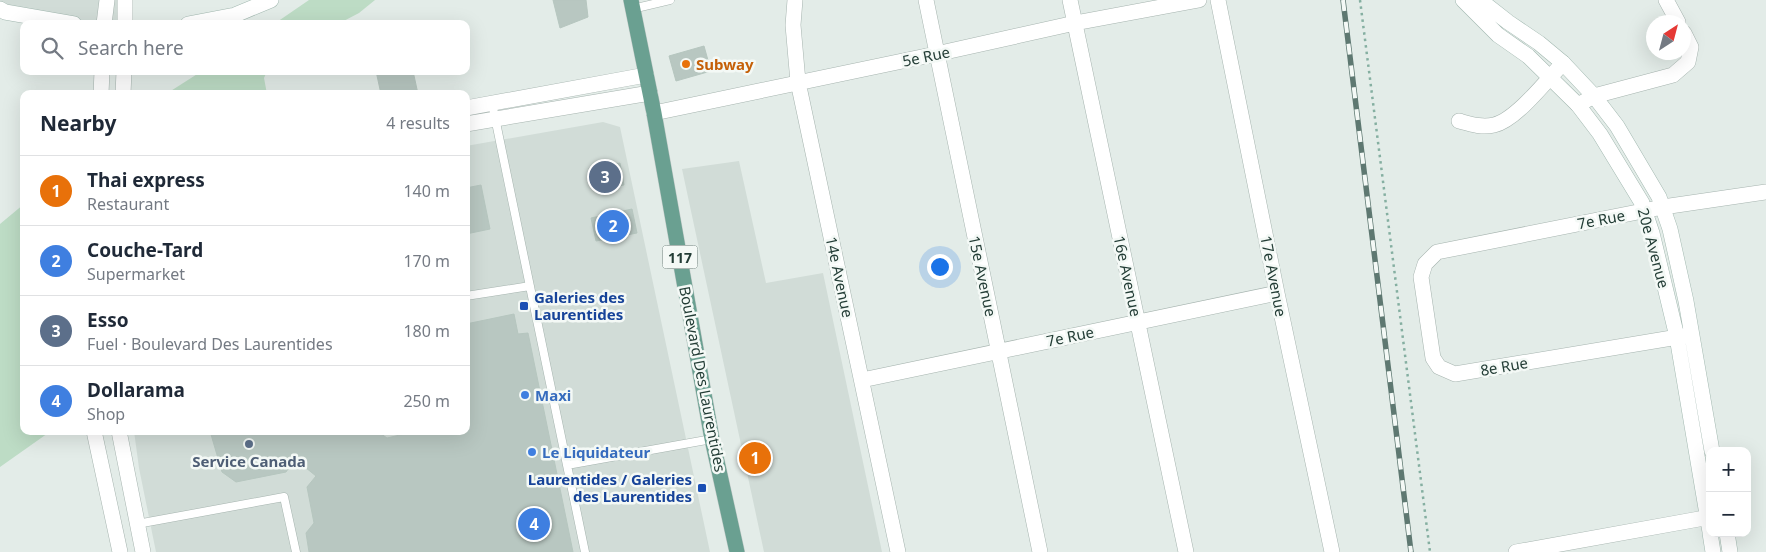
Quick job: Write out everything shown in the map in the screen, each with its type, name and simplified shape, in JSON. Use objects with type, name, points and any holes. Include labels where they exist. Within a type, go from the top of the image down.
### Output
[{"type":"main road","name":"Boulevard Des Laurentides","points":[[631,4],[654,113],[712,438],[737,552]]},
{"type":"street","points":[[104,20],[107,0]]},
{"type":"street","points":[[125,0],[125,20]]},
{"type":"street","points":[[208,20],[234,15],[270,0]]},
{"type":"street","name":"14e Avenue","points":[[795,0],[792,25],[798,82],[898,552]]},
{"type":"street","name":"15e Avenue","points":[[926,0],[1040,552]]},
{"type":"street","name":"16e Avenue","points":[[1070,0],[1186,552]]},
{"type":"street","name":"5e Rue","points":[[654,113],[1074,23],[1198,0]]},
{"type":"street","name":"17e Avenue","points":[[1218,0],[1332,552]]},
{"type":"street","name":"20e Avenue","points":[[1463,0],[1498,35],[1528,56],[1550,76],[1578,105],[1600,134],[1642,203],[1652,234],[1677,336],[1706,507]]},
{"type":"street","name":"20e Avenue","points":[[1480,0],[1563,63],[1594,96],[1616,126],[1660,197],[1670,229],[1692,334],[1711,447]]},
{"type":"street","points":[[1666,0],[1674,15]]},
{"type":"street","points":[[0,9],[5,12],[51,20]]},
{"type":"street","points":[[1578,105],[1594,96],[1673,75],[1688,60]]},
{"type":"street","points":[[1460,121],[1474,125],[1494,125],[1512,116],[1563,63]]},
{"type":"street","points":[[102,75],[102,90]]},
{"type":"street","points":[[123,90],[124,75]]},
{"type":"street","points":[[470,107],[646,76]]},
{"type":"street","points":[[470,123],[650,93]]},
{"type":"street","name":"7e Rue","points":[[1437,252],[1663,207],[1766,192]]},
{"type":"street","name":"8e Rue","points":[[1437,252],[1425,264],[1421,277],[1432,358],[1439,367],[1447,372],[1455,374],[1692,334]]},
{"type":"street","name":"7e Rue","points":[[862,380],[1277,293]]},
{"type":"street","points":[[95,435],[120,552]]},
{"type":"street","points":[[120,435],[143,552]]},
{"type":"street","points":[[1516,552],[1572,547],[1706,525]]},
{"type":"street","name":"20e Avenue","points":[[1711,537],[1713,552]]},
{"type":"street","points":[[1728,537],[1730,552]]},
{"type":"lane","points":[[631,4],[670,0]]},
{"type":"lane","points":[[492,104],[585,552]]},
{"type":"lane","points":[[470,295],[530,286]]},
{"type":"lane","points":[[567,465],[712,438]]},
{"type":"lane","points":[[137,524],[284,497],[296,552]]},
{"type":"path","points":[[1360,0],[1430,552]]},
{"type":"shaded area","points":[[0,0],[126,0],[125,20],[58,20],[5,12],[0,9]]},
{"type":"shaded area","points":[[603,122],[620,127],[710,552],[156,552],[139,468],[135,435],[470,435],[470,145]]},
{"type":"shaded area","points":[[739,161],[766,283],[823,273],[882,552],[764,552],[682,169]]},
{"type":"green space","points":[[309,0],[375,0],[359,13],[346,20],[280,20]]},
{"type":"green space","points":[[196,75],[265,75],[266,90],[172,90]]},
{"type":"green space","points":[[20,207],[20,435],[45,435],[0,467],[0,224]]},
{"type":"building","points":[[553,0],[586,0],[588,17],[560,28]]},
{"type":"building","points":[[704,46],[711,71],[676,81],[669,56]]},
{"type":"building","points":[[377,75],[414,75],[417,90],[380,90]]},
{"type":"building","points":[[620,163],[624,185],[593,189],[589,168]]},
{"type":"building","points":[[481,185],[490,229],[470,233],[470,187]]},
{"type":"building","points":[[632,209],[637,233],[596,241],[591,218]]},
{"type":"building","points":[[514,314],[518,334],[528,333],[573,552],[309,552],[306,533],[314,523],[307,487],[316,476],[295,459],[286,472],[236,482],[222,472],[211,435],[383,435],[387,438],[400,435],[470,435],[470,323]]},
{"type":"railway","points":[[1343,0],[1411,552]]},
{"type":"place","name":"Subway","points":[[686,64]]},
{"type":"place","name":"Esso","points":[[605,177]]},
{"type":"place","name":"Couche-Tard","points":[[613,226]]},
{"type":"place","name":"Galeries des Laurentides","points":[[524,306]]},
{"type":"place","name":"Maxi","points":[[525,395]]},
{"type":"place","name":"Service Canada","points":[[249,444]]},
{"type":"place","name":"Le Liquidateur","points":[[532,452]]},
{"type":"place","name":"Thai express","points":[[755,458]]},
{"type":"place","name":"Laurentides / Galeries des Laurentides","points":[[702,488]]},
{"type":"place","name":"Dollarama","points":[[534,524]]}]
